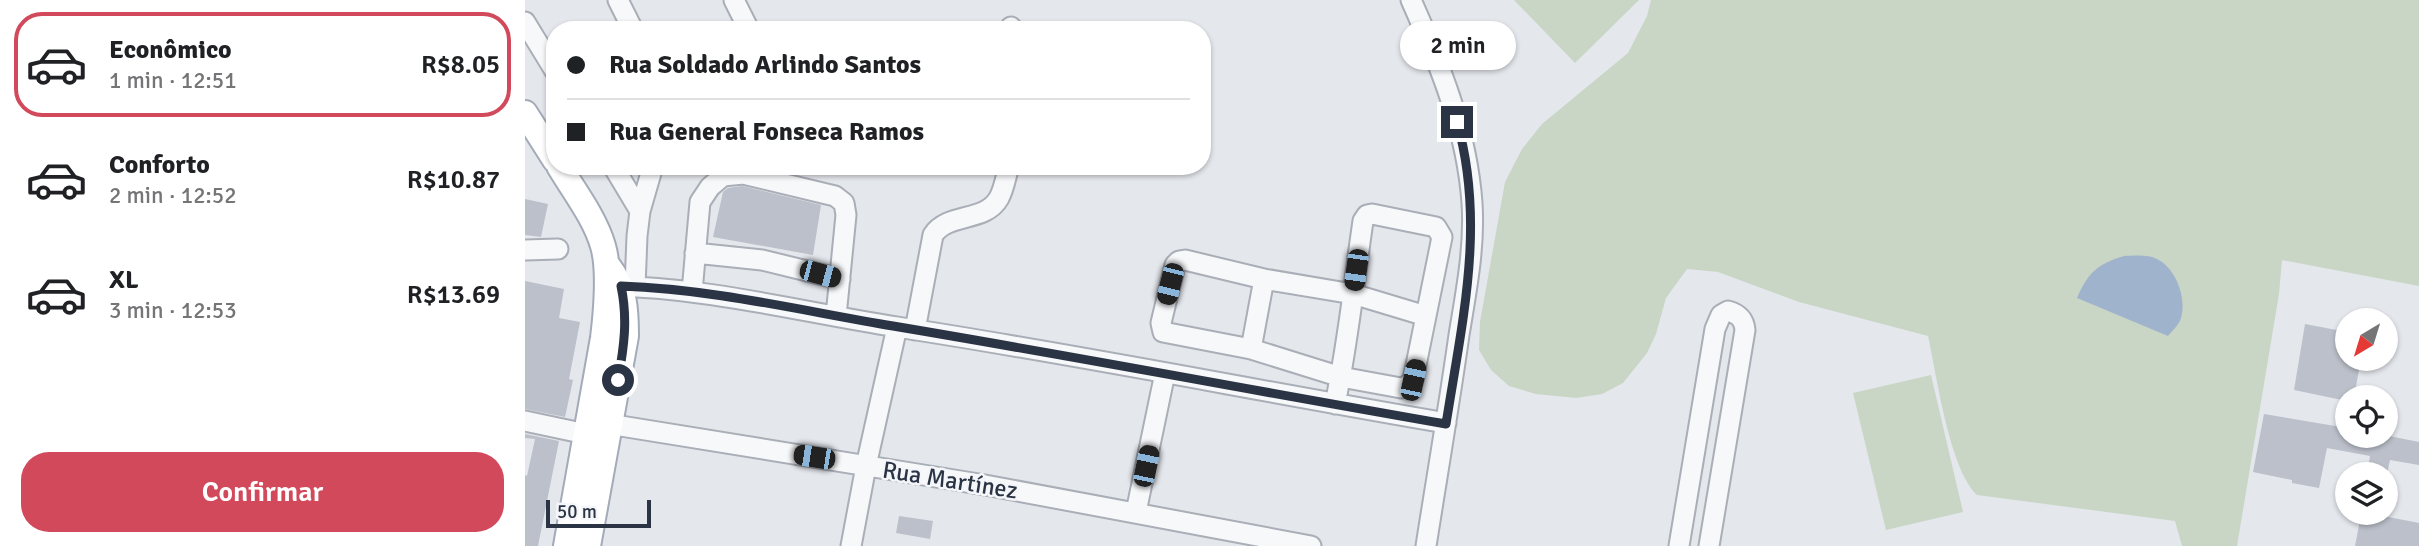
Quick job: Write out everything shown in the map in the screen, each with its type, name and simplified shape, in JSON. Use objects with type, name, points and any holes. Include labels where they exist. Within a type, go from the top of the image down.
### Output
[{"type":"main road","points":[[525,113],[546,146]]},
{"type":"main road","points":[[564,175],[593,223],[614,274],[603,338],[588,546]]},
{"type":"main road","points":[[566,546],[595,426]]},
{"type":"street","points":[[618,0],[628,21]]},
{"type":"street","points":[[734,0],[744,21]]},
{"type":"street","points":[[1411,0],[1443,71],[1464,147],[1472,204],[1471,254],[1426,546]]},
{"type":"street","points":[[525,22],[546,56]]},
{"type":"street","points":[[618,175],[640,212]]},
{"type":"street","points":[[650,175],[640,212],[637,236],[614,274],[692,292],[1227,383],[1446,424]]},
{"type":"street","points":[[692,292],[700,202],[710,187],[723,176],[733,175]]},
{"type":"street","points":[[747,175],[835,196],[844,203],[846,215],[836,316]]},
{"type":"street","points":[[851,546],[866,466],[933,235],[943,225],[988,210],[1000,196],[1006,175]]},
{"type":"street","points":[[1335,404],[1341,377],[1353,294],[1363,221],[1367,215],[1372,214],[1436,227],[1442,237],[1426,316],[1413,380],[1401,388],[1341,377],[1251,349],[1163,332],[1161,323],[1175,265],[1179,261],[1353,294],[1426,316]]},
{"type":"street","points":[[525,250],[558,249]]},
{"type":"street","points":[[695,253],[762,260],[840,279]]},
{"type":"street","points":[[1251,349],[1264,279]]},
{"type":"street","points":[[1679,546],[1715,329],[1721,315],[1728,311],[1738,314],[1744,322],[1745,330],[1709,546]]},
{"type":"street","points":[[1136,512],[1165,373]]},
{"type":"street","name":"Rua Martínez","points":[[525,421],[595,426],[866,466],[1136,512],[1311,546]]},
{"type":"street","points":[[1693,460],[1722,467]]},
{"type":"green space","points":[[1514,0],[1639,0],[1575,63]]},
{"type":"green space","points":[[1651,0],[2419,0],[2419,286],[2282,260],[2279,294],[2237,546],[2182,546],[2175,521],[1977,495],[1967,482],[1952,443],[1928,336],[1799,302],[1718,272],[1687,269],[1666,298],[1656,334],[1647,353],[1623,383],[1602,394],[1576,398],[1536,394],[1509,386],[1491,370],[1479,350],[1480,322],[1505,182],[1522,149],[1542,124],[1628,53],[1647,16]]},
{"type":"green space","points":[[1931,375],[1963,512],[1886,530],[1853,393]]},
{"type":"water","points":[[2124,256],[2153,257],[2164,263],[2175,277],[2181,293],[2182,310],[2179,323],[2168,336],[2077,298],[2085,282],[2100,266]]},
{"type":"building","points":[[742,186],[821,205],[813,255],[713,237],[723,192],[728,188]]},
{"type":"building","points":[[525,199],[548,204],[541,237],[525,235]]},
{"type":"building","points":[[525,281],[564,289],[559,318],[580,322],[569,379],[573,380],[565,417],[525,409]]},
{"type":"building","points":[[2305,324],[2335,330],[2335,371],[2359,371],[2356,385],[2335,385],[2335,399],[2294,390]]},
{"type":"building","points":[[2264,414],[2335,426],[2335,448],[2398,448],[2398,438],[2419,442],[2419,465],[2390,460],[2369,462],[2370,456],[2327,448],[2319,488],[2253,472]]},
{"type":"building","points":[[525,434],[559,441],[538,546],[525,546],[525,475],[527,476],[535,439],[525,438]]},
{"type":"building","points":[[899,516],[933,521],[930,539],[896,533]]},
{"type":"building","points":[[2398,519],[2419,523],[2419,546],[2355,546],[2359,525],[2398,525]]},
{"type":"route","points":[[618,380],[626,336],[626,310],[621,286],[671,289],[774,305],[1227,383],[1446,424],[1471,254],[1472,204],[1464,147],[1457,122]]}]
